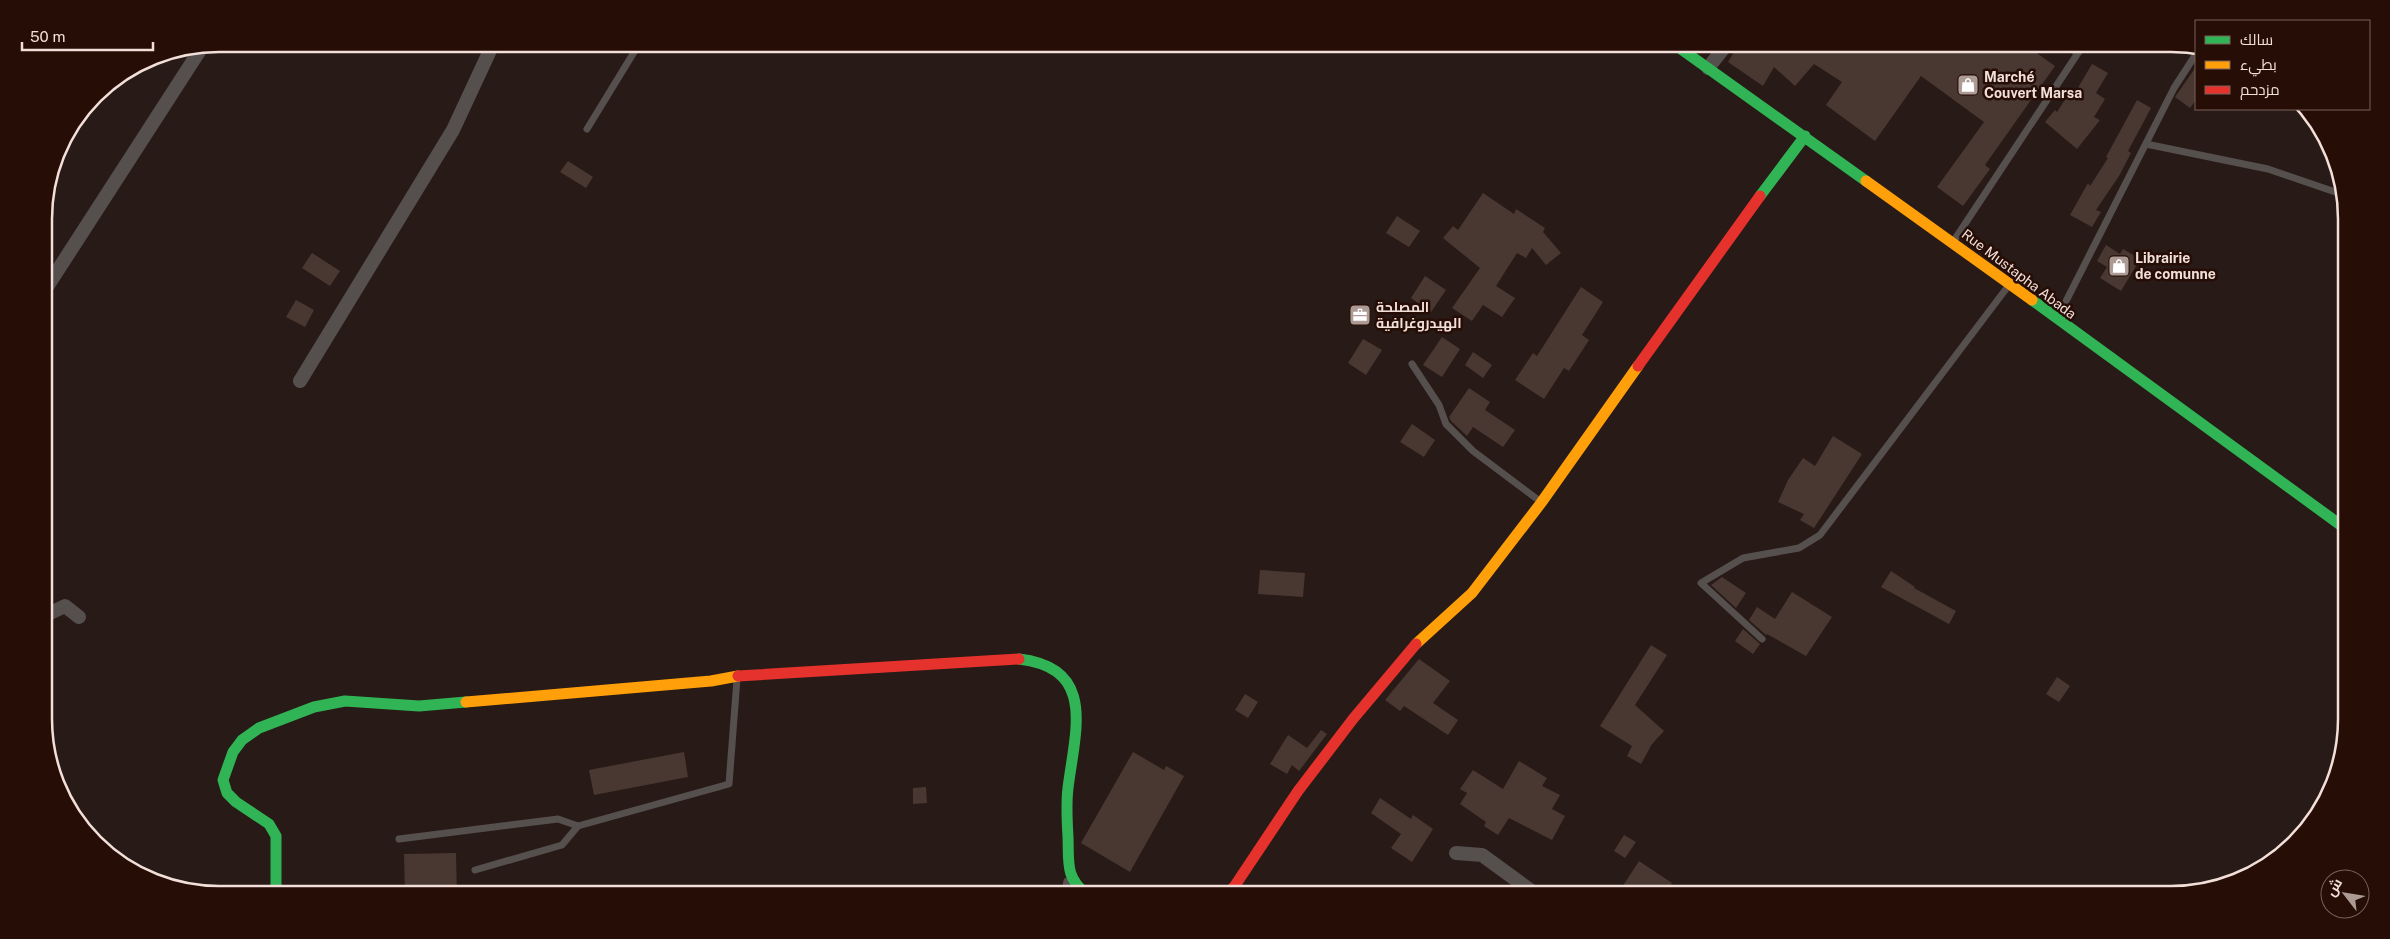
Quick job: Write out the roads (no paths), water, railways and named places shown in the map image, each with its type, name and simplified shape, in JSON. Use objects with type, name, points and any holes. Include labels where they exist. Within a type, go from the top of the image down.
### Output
[{"type":"street","points":[[300,381],[453,130],[489,52]]},
{"type":"street","name":"Rue Mustapha Abada","points":[[1685,52],[1805,136],[2338,523]]},
{"type":"street","points":[[1708,68],[1721,52]]},
{"type":"street","points":[[53,278],[197,54]]},
{"type":"street","points":[[1235,886],[1298,790],[1353,719],[1423,636],[1472,593],[1541,503],[1730,234],[1805,136]]},
{"type":"street","points":[[52,613],[65,606],[79,617]]},
{"type":"street","points":[[276,886],[276,836],[270,824],[258,814],[236,802],[227,793],[223,780],[226,767],[233,752],[242,740],[259,728],[314,707],[345,701],[420,706],[711,681],[738,676],[1018,660],[1032,661],[1053,668],[1068,682],[1076,719],[1067,801],[1069,876],[1076,886]]},
{"type":"street","points":[[1456,853],[1482,855],[1525,886]]},
{"type":"lane","points":[[587,129],[634,52]]},
{"type":"lane","points":[[1953,243],[2078,53]]},
{"type":"lane","points":[[2056,320],[2174,88],[2195,56]]},
{"type":"lane","points":[[2146,144],[2268,169],[2335,192]]},
{"type":"lane","points":[[1762,639],[1701,583],[1743,558],[1799,548],[1820,535],[2009,285]]},
{"type":"lane","points":[[1412,364],[1439,405],[1446,424],[1472,451],[1541,503]]},
{"type":"lane","points":[[474,870],[562,845],[578,826],[729,784],[738,676]]},
{"type":"lane","points":[[399,838],[558,819],[578,826]]},
{"type":"lane","points":[[1066,886],[1069,876]]},
{"type":"place","name":"Marché Couvert Marsa","points":[[1968,85]]},
{"type":"place","name":"Librairie de comunne","points":[[2119,266]]},
{"type":"place","name":"المصلحة الهيدروغرافية","points":[[1360,315]]}]
